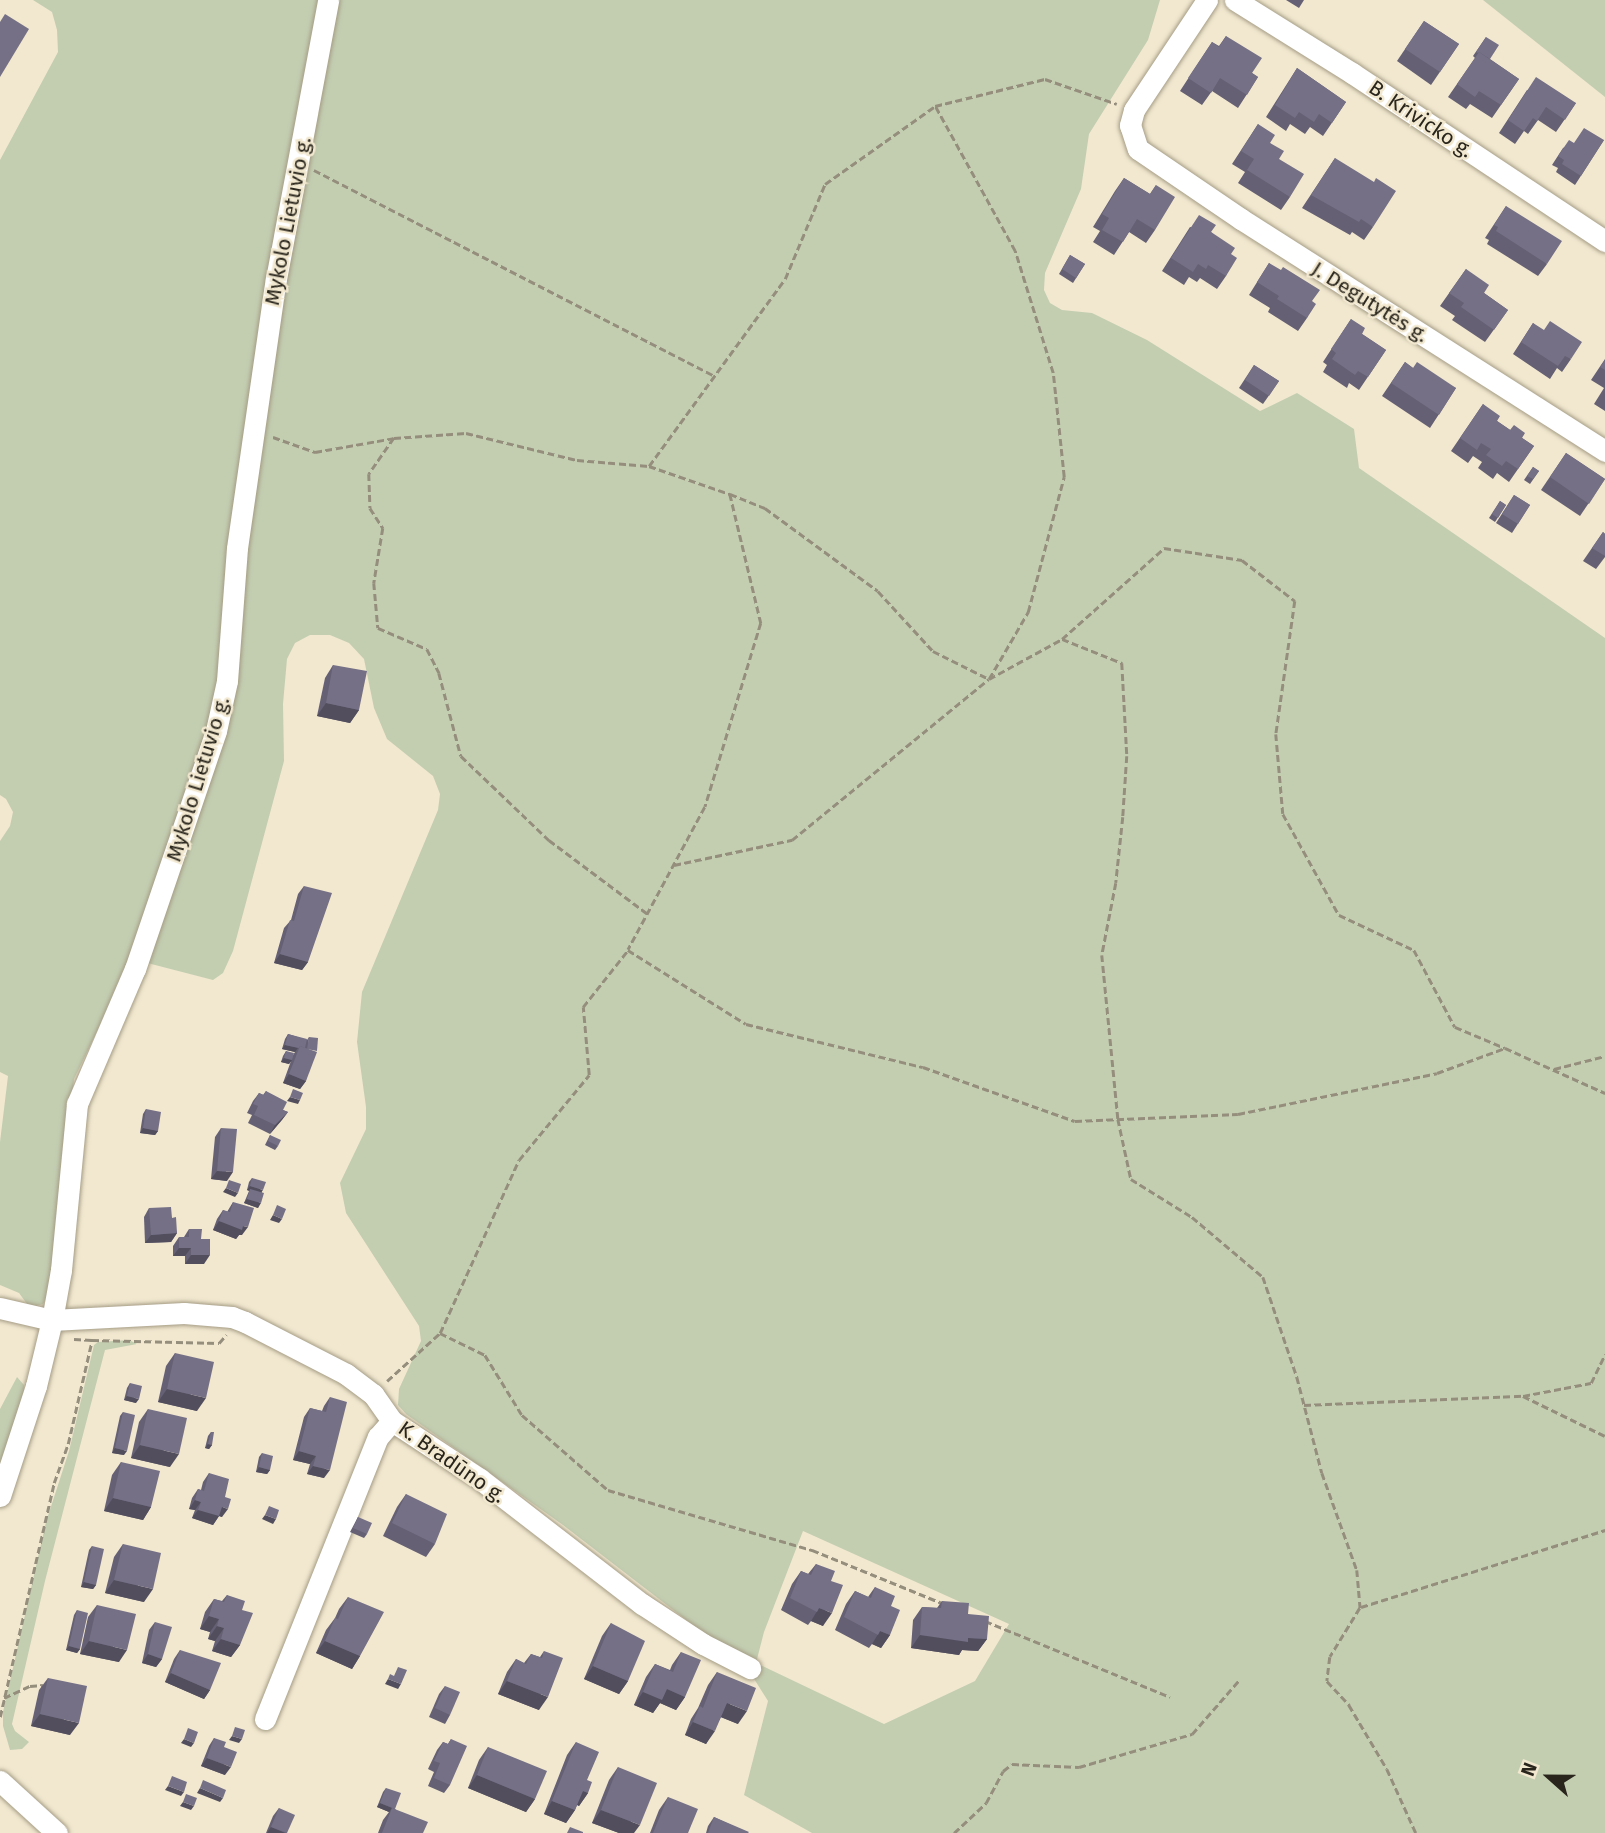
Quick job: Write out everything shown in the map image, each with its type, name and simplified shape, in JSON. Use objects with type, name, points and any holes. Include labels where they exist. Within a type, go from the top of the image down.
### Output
[{"type":"street","name":"Mykolo Lietuvio g.","points":[[0,1496],[36,1386],[52,1320],[61,1270],[77,1104],[135,969],[216,731],[227,681],[237,548],[276,279],[300,163],[328,0]]},
{"type":"street","points":[[1134,110],[1207,0]]},
{"type":"street","name":"B. Krivicko g.","points":[[1235,0],[1352,73],[1605,241]]},
{"type":"street","name":"J. Degutytės g.","points":[[1134,110],[1130,125],[1138,149],[1241,219],[1605,451]]},
{"type":"street","name":"K. Bradūno g.","points":[[0,1308],[52,1320],[184,1313],[232,1317],[346,1374],[373,1394],[393,1420],[480,1479],[642,1604],[704,1644],[750,1668]]},
{"type":"street","points":[[265,1720],[378,1437],[393,1420]]},
{"type":"street","points":[[0,1781],[57,1833]]},
{"type":"path","points":[[649,466],[713,374],[785,279],[825,184],[935,106],[1045,79],[1134,110]]},
{"type":"path","points":[[935,106],[1015,251],[1053,373],[1064,477],[1028,612],[989,679]]},
{"type":"path","points":[[300,163],[713,374]]},
{"type":"path","points":[[254,430],[315,452],[394,438],[466,433],[577,460],[649,466],[765,508],[878,591],[933,651],[989,679]]},
{"type":"path","points":[[394,438],[369,474],[370,508],[383,528],[374,583],[378,628],[427,649],[439,673],[461,756],[549,840],[648,914]]},
{"type":"path","points":[[373,1394],[440,1333],[519,1160],[589,1075],[583,1007],[628,950],[705,807],[761,623],[730,494]]},
{"type":"path","points":[[674,865],[792,840],[989,679],[1062,639],[1164,548],[1242,560],[1295,601],[1276,734],[1283,814],[1339,915],[1414,950],[1455,1027],[1605,1093]]},
{"type":"path","points":[[1062,639],[1122,663],[1127,756],[1124,805],[1116,883],[1102,955],[1118,1119],[1131,1179],[1192,1217],[1263,1277],[1304,1405],[1322,1473],[1357,1570],[1360,1608],[1330,1657],[1327,1681],[1349,1705],[1387,1769],[1416,1833]]},
{"type":"path","points":[[628,950],[746,1024],[923,1067],[1074,1121],[1238,1114],[1437,1073],[1504,1048]]},
{"type":"path","points":[[1553,1069],[1605,1056]]},
{"type":"path","points":[[440,1333],[485,1355],[522,1415],[608,1490],[812,1550],[953,1608]]},
{"type":"path","points":[[0,1717],[54,1483],[68,1444],[92,1340],[219,1343]]},
{"type":"path","points":[[1304,1405],[1523,1396],[1591,1384],[1605,1354]]},
{"type":"path","points":[[1523,1396],[1605,1436]]},
{"type":"path","points":[[1360,1608],[1605,1530]]},
{"type":"path","points":[[978,1618],[1170,1697]]},
{"type":"path","points":[[954,1833],[986,1803],[1003,1771],[1012,1764],[1079,1767],[1192,1734],[1240,1679]]},
{"type":"path","points":[[4,1699],[30,1686],[50,1682]]},
{"type":"green space","points":[[33,0],[1160,0],[1148,40],[1089,134],[1081,189],[1045,273],[1044,290],[1050,303],[1062,310],[1092,313],[1147,340],[1260,411],[1297,393],[1354,429],[1359,468],[1605,638],[1605,1833],[812,1833],[744,1795],[768,1701],[746,1666],[563,1525],[406,1414],[398,1405],[399,1389],[421,1341],[419,1326],[346,1213],[340,1183],[366,1129],[366,1107],[357,1042],[362,992],[438,810],[440,794],[433,776],[387,739],[374,708],[364,659],[349,643],[330,635],[310,635],[295,643],[287,659],[283,704],[284,761],[233,951],[223,973],[213,980],[132,959],[74,1079],[48,1297],[43,1304],[30,1308],[19,1293],[0,1285],[0,1142],[8,1076],[0,1072],[0,841],[10,826],[13,812],[6,799],[0,795],[0,160],[58,52],[57,30],[52,12]],"holes":[[[803,1531],[1009,1624],[975,1681],[884,1724],[756,1663],[764,1632]]]},
{"type":"green space","points":[[1483,0],[1605,0],[1605,97]]},
{"type":"green space","points":[[129,1340],[137,1344],[105,1350],[45,1581],[12,1724],[15,1731],[29,1742],[22,1749],[10,1750],[3,1726],[3,1712],[46,1522],[69,1451],[94,1345],[98,1342]]},
{"type":"green space","points":[[17,1377],[24,1385],[24,1395],[0,1473],[0,1409]]},
{"type":"building","points":[[5,14],[29,29],[0,77],[0,22]]},
{"type":"building","points":[[1424,21],[1459,44],[1440,72],[1405,49]]},
{"type":"building","points":[[1226,36],[1262,58],[1252,73],[1258,77],[1247,95],[1220,78],[1211,93],[1188,78],[1212,42],[1219,47]]},
{"type":"building","points":[[1486,37],[1499,45],[1490,59],[1476,52]]},
{"type":"building","points":[[1479,52],[1519,79],[1501,105],[1479,91],[1475,97],[1457,84]]},
{"type":"building","points":[[1297,68],[1346,102],[1332,123],[1319,114],[1314,122],[1299,112],[1295,118],[1275,105]]},
{"type":"building","points":[[1536,77],[1576,103],[1565,120],[1546,107],[1537,121],[1533,118],[1524,131],[1508,120]]},
{"type":"building","points":[[1258,124],[1275,135],[1270,143],[1284,151],[1279,159],[1304,174],[1290,197],[1247,170],[1254,159],[1241,151]]},
{"type":"building","points":[[1584,128],[1604,140],[1581,176],[1562,164],[1564,160],[1558,156],[1569,140],[1574,143]]},
{"type":"building","points":[[1335,158],[1374,182],[1376,178],[1396,191],[1373,227],[1311,195]]},
{"type":"building","points":[[1124,178],[1150,194],[1156,185],[1175,197],[1155,230],[1137,219],[1123,242],[1102,230],[1109,218],[1102,214]]},
{"type":"building","points":[[1506,206],[1562,241],[1547,264],[1496,231],[1498,227],[1494,225]]},
{"type":"building","points":[[1199,215],[1216,225],[1211,232],[1235,248],[1231,254],[1237,258],[1226,276],[1208,265],[1206,269],[1198,264],[1193,272],[1171,258]]},
{"type":"building","points":[[1070,255],[1085,264],[1076,278],[1062,269]]},
{"type":"building","points":[[1269,263],[1281,270],[1283,267],[1320,290],[1312,301],[1316,304],[1307,318],[1277,299],[1279,296],[1257,282]]},
{"type":"building","points":[[1466,269],[1489,285],[1484,293],[1508,310],[1494,330],[1461,307],[1464,303],[1449,293]]},
{"type":"building","points":[[1351,319],[1365,328],[1362,334],[1386,350],[1368,377],[1358,371],[1355,375],[1332,359],[1336,353],[1331,349]]},
{"type":"building","points":[[1550,321],[1582,342],[1571,359],[1565,356],[1558,366],[1521,342],[1533,323],[1544,330]]},
{"type":"building","points":[[1405,362],[1413,368],[1417,362],[1456,388],[1439,415],[1391,383]]},
{"type":"building","points":[[1254,365],[1279,381],[1269,396],[1245,380]]},
{"type":"building","points":[[1483,404],[1500,416],[1497,421],[1510,430],[1514,425],[1525,433],[1522,438],[1534,446],[1518,469],[1506,461],[1502,466],[1486,455],[1491,449],[1481,443],[1477,450],[1460,438]]},
{"type":"building","points":[[1566,453],[1605,479],[1589,504],[1550,477]]},
{"type":"building","points":[[1533,467],[1539,471],[1533,479],[1527,476]]},
{"type":"building","points":[[1514,495],[1530,505],[1518,524],[1502,514]]},
{"type":"building","points":[[1500,501],[1506,505],[1498,518],[1492,514]]},
{"type":"building","points":[[1603,532],[1605,534],[1605,556],[1592,548]]},
{"type":"building","points":[[333,665],[367,671],[359,710],[326,703]]},
{"type":"building","points":[[304,886],[332,893],[308,962],[280,954],[290,920],[294,921]]},
{"type":"building","points":[[288,1034],[307,1039],[305,1048],[285,1045]]},
{"type":"building","points":[[309,1037],[318,1038],[317,1051],[307,1049]]},
{"type":"building","points":[[300,1046],[317,1052],[306,1081],[289,1074]]},
{"type":"building","points":[[286,1051],[294,1053],[292,1060],[284,1058]]},
{"type":"building","points":[[293,1089],[303,1093],[300,1100],[290,1097]]},
{"type":"building","points":[[266,1091],[287,1102],[283,1110],[288,1112],[275,1125],[254,1115],[258,1106],[253,1104],[259,1093],[264,1095]]},
{"type":"building","points":[[146,1109],[161,1112],[158,1131],[143,1128]]},
{"type":"building","points":[[221,1128],[237,1129],[233,1172],[217,1171]]},
{"type":"building","points":[[270,1135],[281,1140],[278,1146],[268,1141]]},
{"type":"building","points":[[252,1178],[266,1182],[263,1190],[250,1186]]},
{"type":"building","points":[[229,1180],[241,1184],[238,1193],[226,1188]]},
{"type":"building","points":[[250,1189],[264,1193],[261,1203],[247,1199]]},
{"type":"building","points":[[233,1202],[254,1208],[248,1227],[243,1226],[242,1230],[219,1221],[223,1210],[230,1212]]},
{"type":"building","points":[[277,1205],[286,1209],[282,1219],[273,1215]]},
{"type":"building","points":[[171,1207],[172,1218],[176,1217],[177,1233],[151,1235],[149,1208]]},
{"type":"building","points":[[189,1229],[202,1229],[201,1239],[210,1239],[210,1255],[191,1255],[191,1248],[179,1248],[179,1237],[189,1237]]},
{"type":"building","points":[[175,1353],[214,1362],[206,1398],[167,1389]]},
{"type":"building","points":[[130,1383],[142,1386],[139,1399],[127,1396]]},
{"type":"building","points":[[330,1397],[347,1402],[330,1470],[313,1466],[316,1456],[299,1451],[310,1408],[326,1412]]},
{"type":"building","points":[[148,1409],[187,1418],[179,1454],[140,1445]]},
{"type":"building","points":[[123,1412],[135,1415],[127,1451],[115,1448]]},
{"type":"building","points":[[211,1432],[214,1432],[212,1445],[208,1444]]},
{"type":"building","points":[[262,1453],[273,1456],[270,1470],[259,1467]]},
{"type":"building","points":[[121,1462],[160,1471],[151,1507],[113,1498]]},
{"type":"building","points":[[209,1473],[229,1479],[225,1497],[231,1499],[228,1509],[222,1507],[219,1516],[198,1510],[201,1502],[195,1500],[198,1489],[204,1491]]},
{"type":"building","points":[[406,1494],[447,1514],[435,1544],[392,1523]]},
{"type":"building","points":[[269,1506],[279,1510],[276,1519],[265,1515]]},
{"type":"building","points":[[358,1517],[372,1523],[367,1534],[353,1528]]},
{"type":"building","points":[[123,1544],[161,1553],[153,1589],[114,1580]]},
{"type":"building","points":[[92,1546],[104,1549],[96,1585],[84,1582]]},
{"type":"building","points":[[816,1564],[835,1571],[831,1581],[843,1585],[832,1613],[819,1608],[817,1612],[790,1598],[801,1571],[811,1575]]},
{"type":"building","points":[[875,1587],[895,1596],[891,1606],[900,1610],[890,1635],[880,1631],[878,1635],[844,1617],[855,1591],[871,1598]]},
{"type":"building","points":[[227,1595],[245,1601],[242,1610],[253,1613],[240,1645],[221,1639],[224,1628],[217,1626],[219,1619],[209,1616],[214,1599],[224,1602]]},
{"type":"building","points":[[348,1597],[384,1612],[360,1656],[325,1641]]},
{"type":"building","points":[[942,1601],[969,1603],[968,1614],[989,1616],[987,1639],[968,1638],[968,1642],[920,1635],[922,1607],[941,1608]]},
{"type":"building","points":[[97,1605],[136,1614],[127,1650],[89,1641]]},
{"type":"building","points":[[77,1610],[88,1613],[80,1649],[69,1646]]},
{"type":"building","points":[[155,1622],[172,1627],[162,1659],[148,1654]]},
{"type":"building","points":[[611,1623],[645,1641],[628,1681],[593,1666]]},
{"type":"building","points":[[180,1650],[221,1663],[210,1690],[171,1673]]},
{"type":"building","points":[[544,1651],[563,1658],[548,1697],[507,1681],[516,1659],[526,1664],[531,1654],[542,1658]]},
{"type":"building","points":[[681,1652],[701,1660],[685,1697],[667,1689],[662,1700],[643,1692],[655,1664],[673,1672]]},
{"type":"building","points":[[398,1667],[407,1670],[401,1684],[388,1679],[390,1674],[394,1676]]},
{"type":"building","points":[[717,1672],[756,1688],[747,1711],[727,1703],[715,1731],[693,1722],[700,1706],[703,1708]]},
{"type":"building","points":[[48,1678],[87,1686],[79,1723],[40,1714]]},
{"type":"building","points":[[445,1686],[460,1692],[450,1715],[435,1708]]},
{"type":"building","points":[[235,1727],[245,1730],[242,1739],[232,1736]]},
{"type":"building","points":[[188,1728],[198,1732],[194,1743],[184,1739]]},
{"type":"building","points":[[214,1738],[226,1742],[224,1747],[237,1752],[231,1767],[207,1758]]},
{"type":"building","points":[[451,1739],[467,1746],[450,1785],[434,1778],[440,1763],[434,1761],[443,1742],[448,1744]]},
{"type":"building","points":[[576,1742],[599,1752],[587,1780],[592,1782],[588,1793],[583,1791],[575,1810],[552,1801]]},
{"type":"building","points":[[488,1747],[547,1771],[535,1799],[477,1775]]},
{"type":"building","points":[[618,1767],[657,1783],[640,1825],[601,1810]]},
{"type":"building","points":[[172,1776],[187,1782],[184,1792],[168,1786]]},
{"type":"building","points":[[203,1780],[226,1790],[223,1798],[200,1788]]},
{"type":"building","points":[[386,1788],[401,1793],[395,1809],[380,1803]]},
{"type":"building","points":[[186,1794],[197,1798],[194,1806],[183,1802]]},
{"type":"building","points":[[668,1797],[698,1809],[688,1833],[653,1833]]},
{"type":"building","points":[[279,1808],[295,1815],[287,1833],[271,1827]]},
{"type":"building","points":[[392,1808],[428,1822],[423,1833],[382,1833]]},
{"type":"building","points":[[714,1817],[749,1832],[708,1833]]},
{"type":"building","points":[[570,1827],[583,1832],[583,1833],[567,1833]]}]
